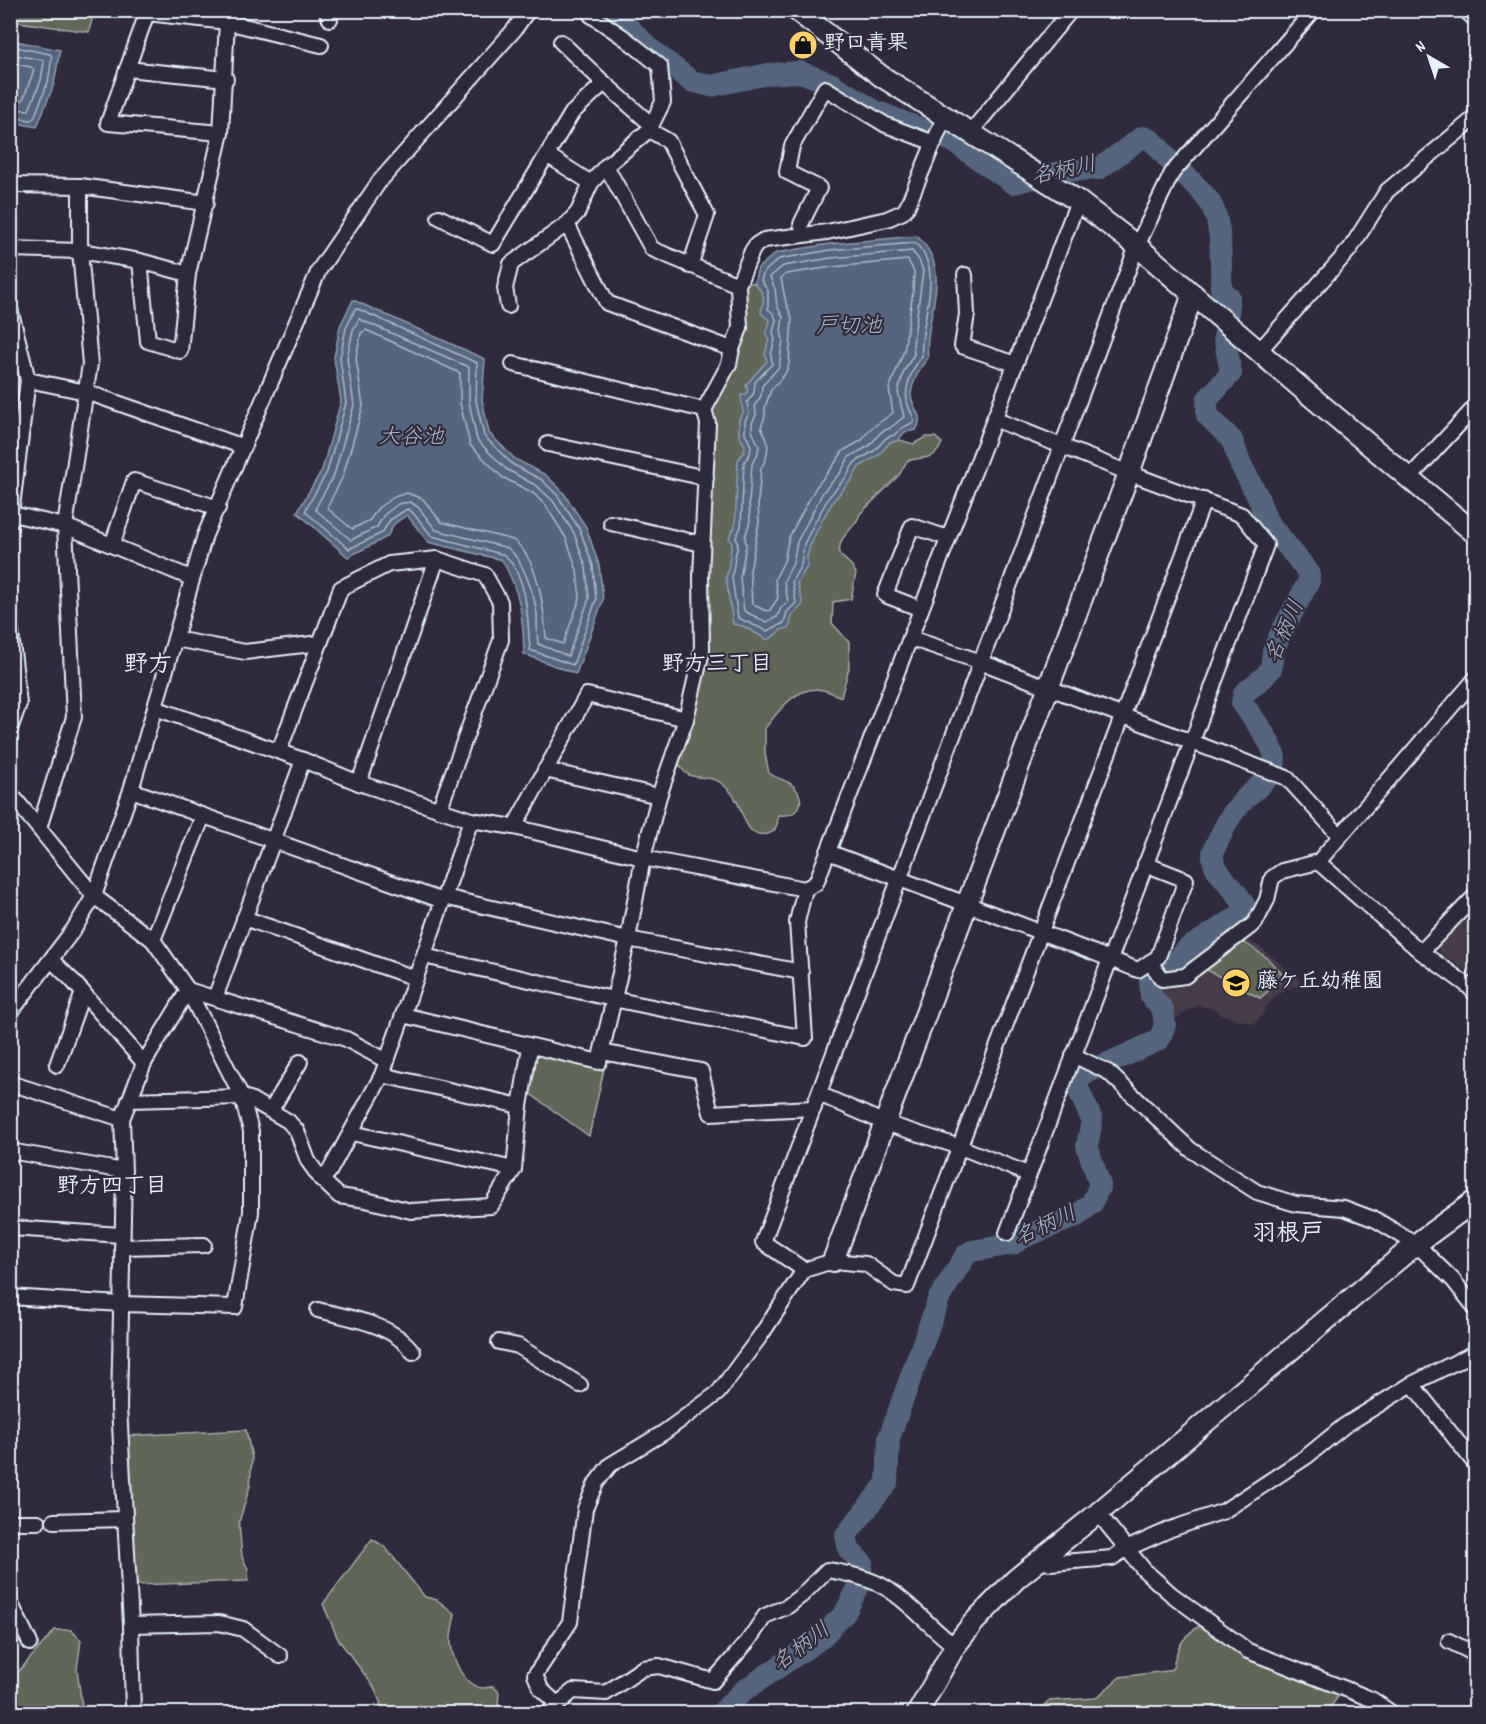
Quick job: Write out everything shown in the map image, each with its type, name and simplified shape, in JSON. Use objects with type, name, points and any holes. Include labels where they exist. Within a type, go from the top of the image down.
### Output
[{"type":"street","points":[[10,1013],[74,929],[94,896],[131,790],[176,639],[191,578],[206,535],[319,270],[379,182],[514,30],[528,10]]},
{"type":"street","points":[[508,306],[505,288],[511,264],[567,224],[578,212],[591,183],[606,166],[651,127],[663,102],[660,66],[591,15],[588,10]]},
{"type":"street","points":[[970,133],[1071,10]]},
{"type":"street","points":[[804,1270],[763,1242],[1137,246],[1177,168],[1314,10]]},
{"type":"street","points":[[1465,10],[1476,20]]},
{"type":"street","points":[[801,12],[881,76],[939,130]]},
{"type":"street","points":[[221,133],[108,123],[147,13],[226,16],[321,45]]},
{"type":"street","points":[[140,261],[148,341],[180,351],[188,274],[221,133],[226,79],[226,16]]},
{"type":"street","points":[[561,42],[668,141],[707,215],[690,266]]},
{"type":"street","points":[[127,69],[226,79]]},
{"type":"street","points":[[439,217],[493,244],[572,113],[604,83]]},
{"type":"street","points":[[801,224],[819,188],[787,172],[792,146],[825,88],[886,124],[970,133],[1078,201],[1137,246],[1476,534]]},
{"type":"street","points":[[1255,347],[1350,249],[1387,191],[1476,115]]},
{"type":"street","points":[[403,1014],[530,1047],[599,1062],[658,796],[686,719],[702,651],[700,607],[708,423],[704,410],[729,364],[740,328],[738,285],[752,251],[764,240],[826,232],[887,219],[903,212],[939,130]]},
{"type":"street","points":[[546,155],[591,183]]},
{"type":"street","points":[[606,166],[652,249],[738,285]]},
{"type":"street","points":[[10,184],[80,186],[206,203]]},
{"type":"street","points":[[39,828],[74,717],[65,526],[90,363],[80,251],[80,186]]},
{"type":"street","points":[[155,708],[279,751],[359,783],[471,820],[514,827],[643,858],[805,888],[816,883],[1078,201]]},
{"type":"street","points":[[567,224],[607,303],[732,349]]},
{"type":"street","points":[[10,249],[80,251],[140,261],[188,274]]},
{"type":"street","points":[[964,275],[967,314],[962,346],[1015,364]]},
{"type":"street","points":[[833,1261],[1129,473],[1193,294]]},
{"type":"street","points":[[11,310],[28,380],[17,417],[11,518],[65,526],[191,578]]},
{"type":"street","points":[[513,364],[704,410]]},
{"type":"street","points":[[28,380],[86,392],[244,447]]},
{"type":"street","points":[[1410,477],[1476,406]]},
{"type":"street","points":[[994,419],[1242,515],[1266,544],[1007,1233]]},
{"type":"street","points":[[548,444],[706,478]]},
{"type":"street","points":[[112,545],[134,481],[218,508]]},
{"type":"street","points":[[955,1646],[899,1597],[885,1588],[828,1570],[788,1606],[765,1616],[748,1641],[713,1681],[659,1666],[644,1668],[606,1693],[573,1691],[552,1709],[535,1675],[570,1622],[585,1509],[596,1484],[610,1464],[663,1433],[718,1393],[761,1335],[804,1270],[833,1261],[866,1264],[894,1284],[907,1287],[1204,500]]},
{"type":"street","points":[[611,523],[702,544]]},
{"type":"street","points":[[921,609],[885,595],[912,526],[948,538]]},
{"type":"street","points":[[359,783],[437,559]]},
{"type":"street","points":[[279,751],[341,588],[389,564],[437,559],[484,575],[500,602],[501,640],[439,810]]},
{"type":"street","points":[[10,624],[19,704],[10,729]]},
{"type":"street","points":[[910,638],[981,662],[1287,778],[1340,836]]},
{"type":"street","points":[[176,639],[245,652],[320,643]]},
{"type":"street","points":[[1150,963],[1162,979],[1185,976],[1254,923],[1267,900],[1272,878],[1282,871],[1318,862],[1476,678]]},
{"type":"street","points":[[514,827],[587,695],[686,719]]},
{"type":"street","points":[[215,998],[303,760]]},
{"type":"street","points":[[545,770],[658,796]]},
{"type":"street","points":[[131,790],[444,899],[628,939],[801,972]]},
{"type":"street","points":[[10,793],[94,896],[153,940],[188,990],[243,1097],[251,1131],[251,1212],[235,1307],[120,1304],[10,1297]]},
{"type":"street","points":[[153,940],[203,816]]},
{"type":"street","points":[[321,1179],[329,1172],[352,1133],[382,1074],[471,820]]},
{"type":"street","points":[[828,852],[1138,970],[1158,957],[1186,880],[1145,864]]},
{"type":"street","points":[[1318,862],[1421,952],[1476,994]]},
{"type":"street","points":[[424,956],[613,999],[805,1038],[797,922],[805,888]]},
{"type":"street","points":[[1421,952],[1476,895]]},
{"type":"street","points":[[244,918],[415,978]]},
{"type":"street","points":[[51,960],[83,992],[144,1063]]},
{"type":"street","points":[[188,990],[346,1039],[387,1061]]},
{"type":"street","points":[[133,1713],[131,1625],[118,1407],[124,1171],[122,1119],[144,1063],[188,990]]},
{"type":"street","points":[[57,1065],[83,992]]},
{"type":"street","points":[[129,1100],[243,1097],[250,1099],[288,1121],[297,1131],[308,1161],[321,1179],[339,1196],[411,1211],[491,1206],[514,1169],[520,1106],[530,1047]]},
{"type":"street","points":[[602,1052],[701,1071],[711,1113],[814,1108]]},
{"type":"street","points":[[1073,1054],[1108,1072],[1191,1150],[1257,1192],[1296,1204],[1344,1208],[1376,1220],[1416,1244],[1453,1280],[1476,1309]]},
{"type":"street","points":[[271,1110],[300,1062]]},
{"type":"street","points":[[382,1074],[520,1106]]},
{"type":"street","points":[[10,1083],[122,1119]]},
{"type":"street","points":[[819,1094],[885,1123],[960,1147],[1028,1174]]},
{"type":"street","points":[[352,1133],[514,1169]]},
{"type":"street","points":[[10,1151],[124,1171]]},
{"type":"street","points":[[917,1713],[955,1646],[995,1599],[1016,1579],[1098,1513],[1416,1244],[1476,1200]]},
{"type":"street","points":[[10,1228],[122,1241],[204,1245]]},
{"type":"street","points":[[318,1310],[373,1325],[406,1343],[413,1352]]},
{"type":"street","points":[[499,1342],[518,1346],[580,1385]]},
{"type":"street","points":[[1044,1557],[1050,1563],[1112,1558],[1126,1549],[1171,1529],[1224,1511],[1306,1457],[1344,1426],[1412,1384],[1476,1352]]},
{"type":"street","points":[[1412,1384],[1476,1466]]},
{"type":"street","points":[[1098,1513],[1144,1570],[1248,1651],[1373,1700],[1393,1713]]},
{"type":"street","points":[[54,1521],[124,1519]]},
{"type":"street","points":[[10,1522],[38,1522]]},
{"type":"street","points":[[10,1602],[30,1642]]},
{"type":"street","points":[[131,1625],[219,1623],[243,1629],[280,1656]]},
{"type":"street","points":[[1449,1641],[1473,1653],[1476,1661]]},
{"type":"shaded area","points":[[1475,909],[1475,981],[1465,970],[1440,954],[1438,946]]},
{"type":"shaded area","name":"藤ケ丘幼稚園","points":[[1237,941],[1249,941],[1259,946],[1300,979],[1299,986],[1286,989],[1276,996],[1258,1021],[1253,1024],[1197,1005],[1174,1020],[1158,993],[1158,985],[1186,980]]},
{"type":"green space","points":[[11,10],[94,11],[89,32],[11,21]]},
{"type":"green space","points":[[757,282],[763,285],[772,312],[794,581],[811,536],[825,509],[857,466],[894,438],[913,444],[926,437],[935,437],[942,443],[932,456],[907,461],[899,475],[860,514],[841,541],[839,554],[856,573],[851,599],[833,602],[832,623],[849,642],[849,668],[841,697],[823,690],[805,691],[789,700],[765,728],[765,754],[769,773],[791,784],[801,800],[797,810],[793,813],[778,815],[775,829],[768,834],[760,834],[750,829],[735,798],[718,781],[689,775],[677,762],[706,650],[709,410],[731,370],[745,284]]},
{"type":"green space","points":[[1245,943],[1266,957],[1285,977],[1260,998],[1205,969],[1237,945]]},
{"type":"green space","points":[[539,1054],[604,1069],[589,1136],[529,1093],[534,1058]]},
{"type":"green space","points":[[246,1430],[252,1458],[250,1486],[239,1522],[242,1557],[248,1569],[248,1581],[134,1585],[125,1436]]},
{"type":"green space","points":[[372,1539],[385,1547],[425,1597],[437,1600],[455,1614],[451,1645],[455,1661],[469,1682],[483,1688],[493,1686],[499,1692],[498,1705],[508,1711],[517,1710],[517,1713],[371,1713],[381,1704],[374,1687],[338,1639],[323,1604]]},
{"type":"green space","points":[[1202,1625],[1275,1668],[1340,1694],[1326,1713],[1036,1714],[1048,1701],[1096,1698],[1120,1677],[1167,1671],[1173,1668],[1182,1642],[1190,1632]]},
{"type":"green space","points":[[55,1630],[71,1630],[81,1640],[77,1669],[83,1713],[11,1713],[11,1680]]},
{"type":"water","points":[[11,40],[60,50],[54,84],[37,127],[11,122]]},
{"type":"water","name":"戸切池","points":[[917,236],[928,250],[934,264],[936,279],[928,358],[917,374],[911,394],[919,416],[919,425],[916,430],[905,432],[897,441],[890,442],[879,455],[859,467],[834,500],[810,546],[807,567],[797,583],[803,604],[792,616],[789,628],[766,639],[743,626],[733,624],[726,577],[732,544],[729,537],[735,527],[738,460],[744,452],[745,445],[739,436],[739,419],[743,413],[741,395],[745,395],[748,391],[746,385],[767,361],[765,354],[769,339],[766,334],[770,321],[761,313],[763,297],[760,289],[754,283],[758,268],[776,253],[829,244]]},
{"type":"water","name":"大谷池","points":[[353,300],[485,359],[482,400],[489,433],[515,459],[546,475],[563,492],[586,527],[599,565],[603,600],[576,674],[524,654],[520,606],[502,560],[428,542],[407,515],[394,524],[387,537],[348,557],[297,512],[322,470],[341,401],[334,358],[340,326]]},
{"type":"waterway","name":"名柄川","points":[[602,10],[628,27],[650,49],[691,81],[711,86],[768,74],[800,72],[832,84],[875,111],[952,141],[1013,183],[1065,171],[1099,169],[1142,137],[1154,143],[1205,195],[1217,220],[1221,289],[1229,297],[1228,320],[1224,337],[1231,373],[1207,400],[1207,415],[1232,440],[1267,521],[1309,573],[1309,581],[1273,651],[1271,669],[1244,693],[1242,703],[1260,727],[1271,747],[1275,762],[1273,769],[1233,813],[1213,852],[1214,864],[1246,909],[1236,918],[1187,949],[1169,968],[1150,980],[1151,996],[1163,1010],[1165,1025],[1159,1040],[1082,1075],[1076,1084],[1092,1120],[1087,1146],[1100,1185],[1092,1203],[1077,1216],[1024,1237],[1013,1244],[972,1251],[966,1255],[939,1298],[889,1438],[887,1483],[846,1535],[849,1550],[862,1563],[858,1588],[845,1613],[820,1639],[743,1691],[720,1714]]},
{"type":"place","name":"野口青果","points":[[803,45]]},
{"type":"place","name":"藤ケ丘幼稚園","points":[[1236,983]]},
{"type":"district","name":"野方三丁目","points":[[717,665]]},
{"type":"district","name":"野方","points":[[148,666]]},
{"type":"district","name":"野方四丁目","points":[[112,1187]]},
{"type":"district","name":"羽根戸","points":[[1288,1235]]}]
